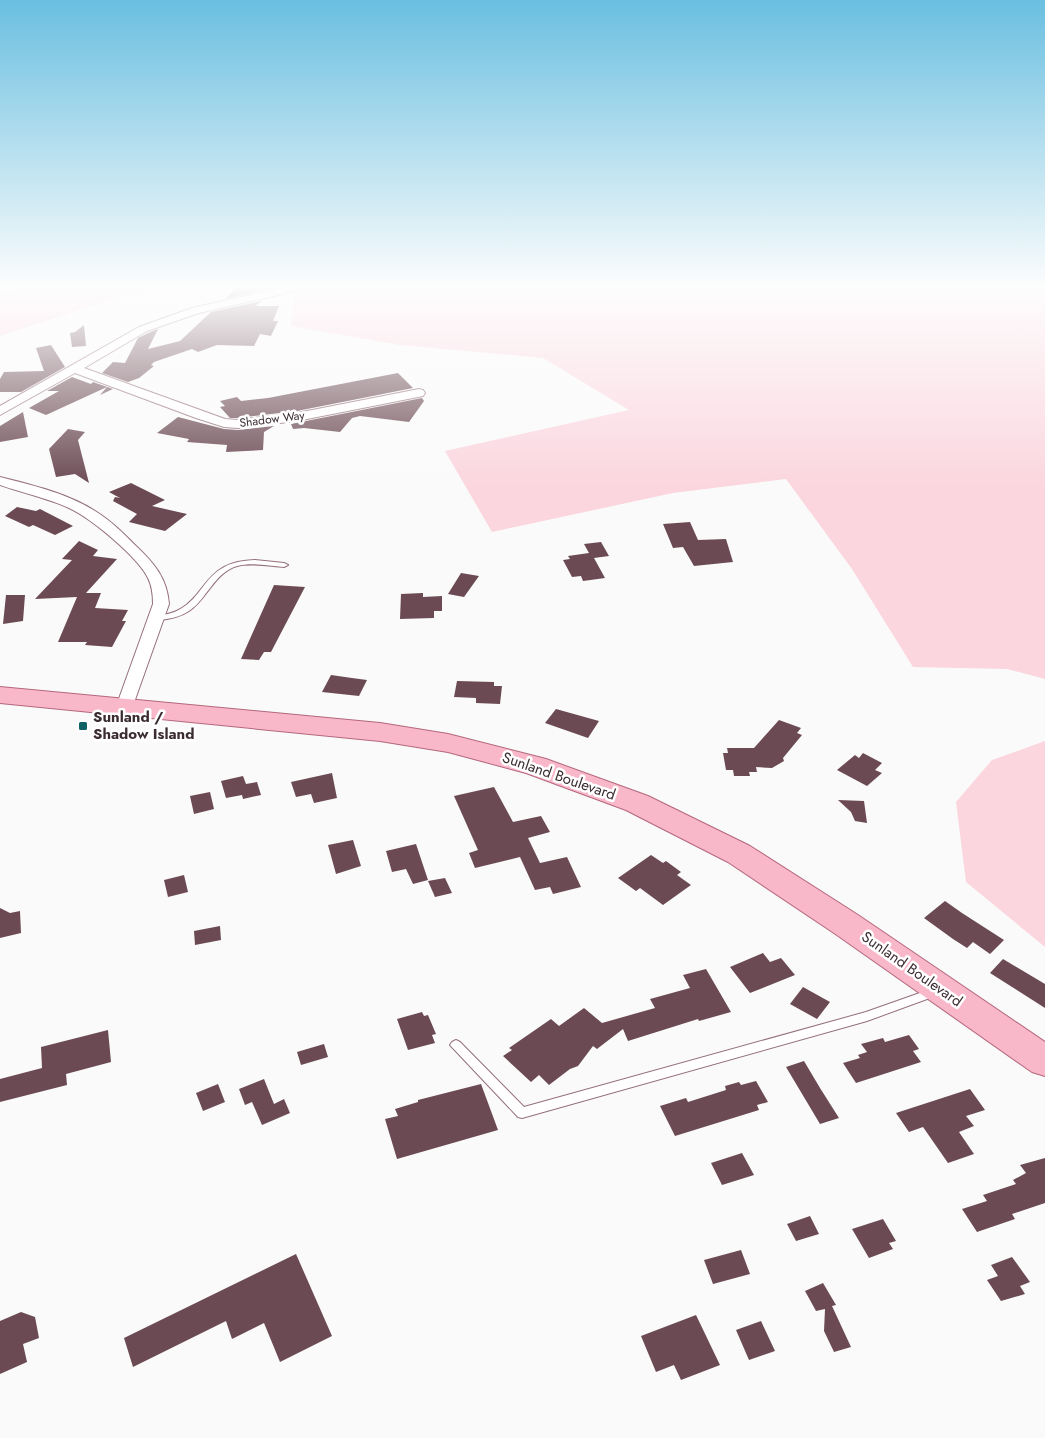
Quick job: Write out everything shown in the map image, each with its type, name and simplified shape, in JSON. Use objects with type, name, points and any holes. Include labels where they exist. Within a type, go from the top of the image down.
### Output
[{"type":"main road","name":"Sunland Boulevard","points":[[0,695],[326,725],[390,733],[448,744],[536,766],[637,803],[738,854],[941,989],[1045,1061]]},
{"type":"street","points":[[0,412],[98,353]]},
{"type":"street","name":"Shadow Way","points":[[73,368],[224,423],[238,424],[297,417],[419,393]]},
{"type":"street","points":[[0,482],[65,502],[83,510],[111,530],[156,574],[161,587],[161,604],[125,707]]},
{"type":"lane","points":[[155,619],[172,616],[189,608],[216,575],[227,568],[251,562],[284,565]]},
{"type":"lane","points":[[456,1045],[522,1113],[867,1016],[941,989]]},
{"type":"shaded area","points":[[489,353],[1045,353],[1045,679],[1007,669],[913,667],[852,569],[786,479],[673,493],[492,532],[445,451],[629,410],[543,358]]},
{"type":"shaded area","points":[[1045,741],[1045,947],[966,882],[956,802],[992,760]]},
{"type":"building","points":[[38,353],[56,353],[65,367],[21,392],[0,392],[0,379],[4,372],[44,371]]},
{"type":"building","points":[[130,353],[180,353],[154,362],[151,365],[154,366],[139,378],[128,382],[102,373],[113,362],[125,363]]},
{"type":"building","points":[[398,373],[413,388],[297,411],[238,418],[230,418],[220,407],[225,406],[220,401],[237,397],[241,401],[268,398]]},
{"type":"building","points":[[72,377],[91,384],[93,382],[113,389],[100,395],[107,387],[46,415],[29,408],[59,391],[47,391]]},
{"type":"building","points":[[422,398],[424,401],[409,422],[360,416],[352,418],[340,432],[304,428],[293,429],[291,424]]},
{"type":"building","points":[[23,412],[28,437],[0,442],[0,426]]},
{"type":"building","points":[[178,417],[224,429],[238,430],[274,426],[264,432],[263,450],[226,452],[227,445],[187,442],[189,439],[157,433]]},
{"type":"building","points":[[68,429],[85,432],[78,440],[89,483],[75,474],[56,477],[49,449]]},
{"type":"building","points":[[131,483],[165,500],[152,506],[187,514],[165,531],[129,522],[137,514],[113,501],[115,497],[120,498],[109,492]]},
{"type":"building","points":[[17,507],[36,511],[40,509],[73,526],[55,535],[33,525],[29,527],[5,516]]},
{"type":"building","points":[[690,522],[698,540],[726,539],[733,562],[694,566],[683,547],[673,548],[663,524]]},
{"type":"building","points":[[79,541],[98,550],[93,556],[117,559],[86,593],[101,593],[95,608],[128,610],[122,621],[126,621],[112,647],[85,645],[87,642],[58,642],[77,597],[35,599],[72,560],[62,559]]},
{"type":"building","points":[[601,542],[609,556],[594,558],[605,578],[583,581],[581,576],[572,577],[563,560],[570,559],[568,556],[589,553],[584,544]]},
{"type":"building","points":[[461,573],[479,576],[464,597],[448,594]]},
{"type":"building","points":[[274,585],[305,587],[271,652],[264,652],[259,660],[241,659]]},
{"type":"building","points":[[423,593],[423,597],[442,596],[442,611],[434,611],[434,618],[400,619],[401,594]]},
{"type":"building","points":[[6,595],[25,595],[23,621],[3,624]]},
{"type":"building","points":[[331,675],[367,680],[359,696],[322,692]]},
{"type":"building","points":[[457,681],[494,682],[494,686],[502,686],[500,704],[476,703],[476,698],[454,697]]},
{"type":"building","points":[[556,709],[599,721],[588,738],[545,723]]},
{"type":"building","points":[[779,720],[801,728],[797,733],[802,735],[783,758],[784,761],[772,768],[756,767],[757,772],[749,772],[750,776],[734,776],[733,770],[726,770],[723,753],[728,753],[727,748],[754,748]]},
{"type":"building","points":[[863,753],[882,763],[875,770],[882,773],[867,786],[837,770],[855,755],[859,758]]},
{"type":"building","points":[[332,773],[337,798],[314,803],[311,794],[296,797],[291,782]]},
{"type":"building","points":[[243,776],[246,784],[257,782],[261,795],[243,799],[242,795],[226,798],[221,781]]},
{"type":"building","points":[[494,787],[513,822],[541,816],[550,832],[528,838],[540,863],[567,857],[581,887],[553,894],[550,887],[535,890],[520,857],[475,868],[469,853],[478,850],[454,796]]},
{"type":"building","points":[[210,792],[214,809],[194,814],[190,796]]},
{"type":"building","points":[[838,800],[864,801],[867,823],[855,821],[851,812]]},
{"type":"building","points":[[353,840],[361,866],[336,874],[328,845]]},
{"type":"building","points":[[416,844],[428,880],[413,884],[406,869],[392,872],[386,851]]},
{"type":"building","points":[[651,855],[663,863],[666,861],[681,872],[677,875],[691,885],[663,905],[640,888],[636,891],[618,878]]},
{"type":"building","points":[[184,875],[188,892],[168,897],[164,880]]},
{"type":"building","points":[[445,878],[452,893],[435,897],[428,881]]},
{"type":"building","points":[[945,901],[1004,940],[990,954],[973,942],[967,948],[953,939],[924,918]]},
{"type":"building","points":[[0,908],[10,913],[20,911],[21,933],[0,938]]},
{"type":"building","points":[[220,926],[221,940],[195,945],[194,931]]},
{"type":"building","points":[[763,953],[770,962],[781,958],[795,975],[750,993],[730,967]]},
{"type":"building","points":[[1003,959],[1045,984],[1045,1008],[990,973]]},
{"type":"building","points":[[706,969],[731,1012],[699,1021],[698,1019],[628,1041],[623,1029],[597,1049],[593,1046],[578,1066],[570,1069],[549,1085],[539,1075],[531,1082],[503,1056],[512,1050],[509,1048],[551,1019],[559,1026],[584,1008],[602,1023],[655,1008],[650,999],[690,988],[683,975]]},
{"type":"building","points":[[803,987],[830,1002],[817,1019],[790,1004]]},
{"type":"building","points":[[422,1012],[424,1016],[428,1015],[436,1034],[432,1035],[435,1043],[408,1050],[397,1019]]},
{"type":"building","points":[[108,1030],[111,1062],[66,1074],[67,1085],[0,1102],[0,1079],[42,1068],[41,1047]]},
{"type":"building","points":[[909,1035],[919,1049],[913,1051],[921,1062],[856,1083],[843,1063],[860,1058],[858,1055],[867,1052],[861,1044],[883,1038],[885,1042]]},
{"type":"building","points":[[324,1044],[328,1057],[301,1065],[297,1052]]},
{"type":"building","points":[[804,1061],[839,1118],[820,1124],[786,1067]]},
{"type":"building","points":[[264,1079],[274,1104],[284,1099],[290,1113],[262,1125],[252,1102],[245,1105],[239,1089]]},
{"type":"building","points":[[756,1081],[768,1102],[757,1105],[759,1110],[675,1136],[660,1106],[686,1098],[688,1102],[726,1090],[725,1086],[739,1082],[741,1085]]},
{"type":"building","points":[[218,1084],[225,1102],[203,1111],[196,1093]]},
{"type":"building","points":[[481,1084],[498,1130],[397,1159],[385,1119],[398,1116],[395,1109],[418,1102],[418,1100]]},
{"type":"building","points":[[970,1089],[985,1110],[966,1116],[974,1126],[959,1132],[974,1154],[948,1163],[923,1127],[909,1132],[896,1113]]},
{"type":"building","points":[[742,1153],[754,1175],[722,1185],[711,1163]]},
{"type":"building","points":[[1045,1158],[1045,1203],[1012,1214],[1015,1219],[977,1232],[962,1209],[987,1201],[983,1195],[1016,1184],[1013,1180],[1026,1173],[1020,1165]]},
{"type":"building","points":[[810,1216],[819,1234],[796,1241],[787,1224]]},
{"type":"building","points":[[883,1219],[896,1241],[889,1243],[893,1249],[869,1258],[852,1229]]},
{"type":"building","points":[[741,1250],[750,1274],[713,1284],[704,1260]]},
{"type":"building","points":[[296,1254],[332,1336],[280,1362],[264,1323],[232,1339],[226,1321],[133,1367],[124,1338]]},
{"type":"building","points":[[1012,1257],[1030,1282],[1020,1286],[1025,1294],[1001,1301],[987,1280],[998,1276],[991,1265]]},
{"type":"building","points":[[823,1283],[836,1305],[832,1306],[851,1347],[834,1352],[824,1331],[825,1309],[816,1311],[805,1291]]},
{"type":"building","points":[[21,1312],[35,1317],[39,1338],[23,1344],[27,1362],[0,1374],[0,1321]]},
{"type":"building","points":[[696,1315],[720,1365],[681,1380],[674,1365],[656,1372],[641,1336]]},
{"type":"building","points":[[761,1321],[775,1351],[749,1360],[736,1330]]},
{"type":"place","name":"Sunland / Shadow Island","points":[[83,726]]}]
